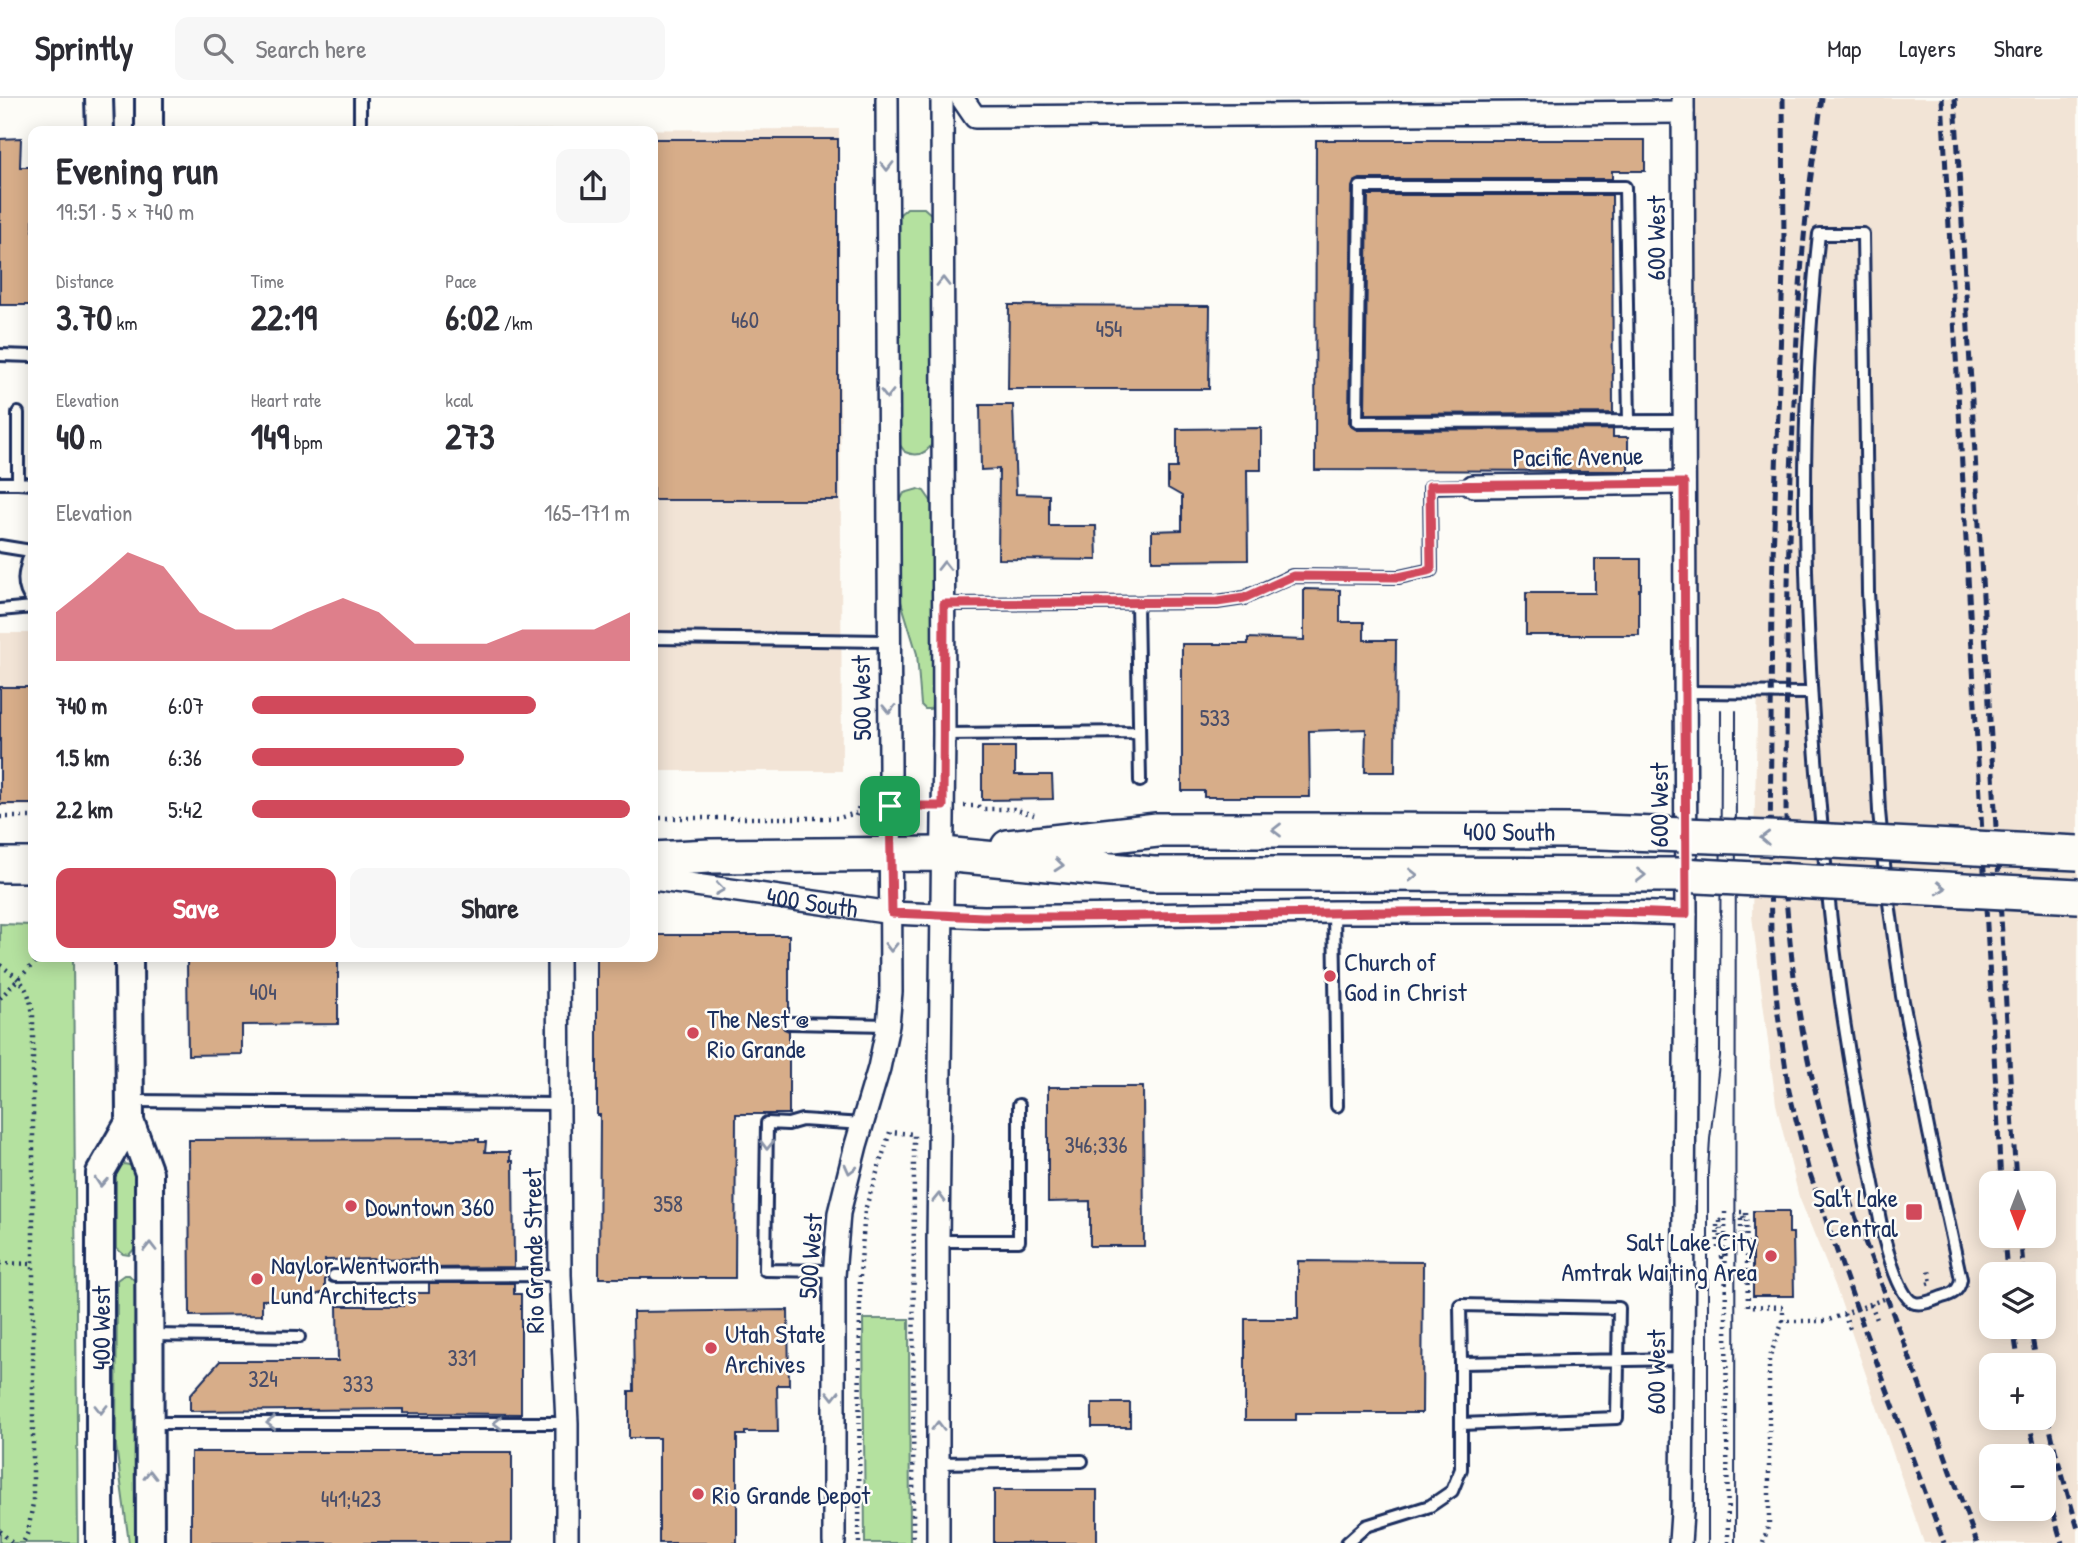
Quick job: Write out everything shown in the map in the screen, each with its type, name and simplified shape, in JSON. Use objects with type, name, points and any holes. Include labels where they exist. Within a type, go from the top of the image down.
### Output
[{"type":"main road","name":"400 South","points":[[943,854],[1157,830],[1572,831],[2078,853]]},
{"type":"main road","name":"400 South","points":[[658,859],[943,854],[1153,874],[1693,876],[2078,895]]},
{"type":"main road","points":[[0,864],[28,864]]},
{"type":"street","points":[[99,98],[100,126]]},
{"type":"street","points":[[149,98],[149,126]]},
{"type":"street","name":"500 West","points":[[834,1543],[834,1271],[839,1213],[879,1068],[888,1025],[892,913],[888,641],[887,98]]},
{"type":"street","points":[[938,1543],[938,1241],[944,734],[942,98]]},
{"type":"street","points":[[962,98],[975,117],[1683,105]]},
{"type":"street","name":"600 West","points":[[1679,1543],[1682,1513],[1686,914],[1683,105]]},
{"type":"street","name":"Pacific Avenue","points":[[1473,486],[1684,483]]},
{"type":"street","name":"400 South","points":[[658,880],[892,913],[984,917],[1334,912],[1686,914]]},
{"type":"street","name":"400 West","points":[[129,962],[130,1111],[149,1173],[150,1543]]},
{"type":"street","name":"Rio Grande Street","points":[[558,962],[560,1275],[567,1423],[567,1543]]},
{"type":"street","name":"400 West","points":[[100,1543],[100,1172],[130,1111]]},
{"type":"street","name":"600 West","points":[[1682,1513],[1686,1543]]},
{"type":"lane","points":[[360,98],[360,126]]},
{"type":"lane","points":[[1629,422],[1625,187],[1360,187],[1357,422],[1629,422],[1684,421]]},
{"type":"lane","points":[[1819,234],[1863,234],[1868,592],[1884,861],[1902,996],[1961,1279],[1955,1293],[1924,1303],[1909,1301],[1903,1292],[1883,1237],[1847,1042],[1829,912],[1811,693],[1806,622],[1805,481],[1811,316],[1819,234]]},
{"type":"lane","points":[[0,355],[28,356]]},
{"type":"lane","points":[[18,413],[18,483]]},
{"type":"lane","points":[[0,483],[28,484]]},
{"type":"lane","points":[[944,604],[1217,602],[1244,598],[1293,576],[1399,577],[1431,570],[1430,486],[1473,486]]},
{"type":"lane","points":[[0,546],[28,550]]},
{"type":"lane","points":[[28,562],[24,573],[28,596]]},
{"type":"lane","points":[[1137,603],[1139,781]]},
{"type":"lane","points":[[0,610],[28,606]]},
{"type":"lane","points":[[658,638],[888,641]]},
{"type":"lane","points":[[1686,692],[1811,693]]},
{"type":"lane","points":[[944,734],[1139,732]]},
{"type":"lane","points":[[1334,912],[1337,1106]]},
{"type":"lane","points":[[789,1023],[888,1025]]},
{"type":"lane","points":[[130,1111],[559,1104]]},
{"type":"lane","points":[[938,1241],[1019,1241],[1019,1105]]},
{"type":"lane","points":[[834,1271],[765,1270],[767,1123],[788,1124],[802,1120],[863,1124]]},
{"type":"lane","points":[[334,1276],[560,1275]]},
{"type":"lane","points":[[1347,1543],[1366,1527],[1430,1506],[1452,1492],[1461,1469],[1460,1305],[1619,1308],[1617,1418],[1461,1424]]},
{"type":"lane","points":[[150,1335],[299,1337]]},
{"type":"lane","points":[[1461,1363],[1683,1359]]},
{"type":"lane","points":[[151,1423],[567,1423]]},
{"type":"lane","points":[[938,1463],[1082,1461]]},
{"type":"path","points":[[658,818],[839,818],[857,815],[859,806],[890,806]]},
{"type":"path","points":[[943,806],[1014,809],[1030,815]]},
{"type":"path","points":[[0,817],[28,817]]},
{"type":"path","points":[[0,998],[35,962]]},
{"type":"path","points":[[0,965],[20,979],[30,995],[33,1014],[33,1503],[28,1532],[23,1543]]},
{"type":"path","points":[[859,1543],[860,1275],[865,1210],[890,1132],[914,1134],[913,1543]]},
{"type":"path","points":[[1725,1212],[1728,1543]]},
{"type":"path","points":[[1740,1212],[1746,1212],[1748,1306],[1783,1307],[1783,1321],[1769,1359],[1769,1524],[1763,1543]]},
{"type":"path","points":[[1741,1242],[1740,1220],[1743,1216],[1747,1251]]},
{"type":"path","points":[[1718,1248],[1717,1225],[1720,1221],[1722,1257],[1725,1257]]},
{"type":"path","points":[[0,1263],[34,1264]]},
{"type":"path","points":[[1783,1321],[1826,1321],[1931,1283],[1929,1271]]},
{"type":"path","points":[[1871,1304],[1878,1322]]},
{"type":"path","points":[[1844,1314],[1851,1332]]},
{"type":"path","points":[[0,1531],[12,1543]]},
{"type":"shaded area","points":[[1694,98],[2078,98],[2078,1543],[1924,1543],[1835,1285],[1799,1197],[1776,1104],[1752,916],[1758,684],[1697,686]]},
{"type":"shaded area","points":[[658,129],[839,129],[842,771],[658,771]]},
{"type":"shaded area","points":[[0,633],[28,633],[28,806],[0,806]]},
{"type":"green space","points":[[907,208],[924,208],[933,216],[933,442],[925,452],[918,454],[905,452],[898,442],[898,216]]},
{"type":"green space","points":[[918,489],[924,491],[933,504],[933,705],[930,709],[921,705],[917,654],[900,598],[898,576],[898,505],[904,493]]},
{"type":"green space","points":[[0,924],[28,925],[28,962],[73,962],[78,1543],[0,1543]]},
{"type":"green space","points":[[124,1164],[132,1167],[136,1174],[136,1247],[129,1255],[116,1248],[116,1173]]},
{"type":"green space","points":[[129,1275],[136,1282],[136,1543],[129,1543],[116,1446],[117,1280]]},
{"type":"green space","points":[[863,1319],[909,1319],[910,1543],[865,1543]]},
{"type":"building","points":[[21,138],[20,167],[28,167],[28,305],[0,305],[0,139]]},
{"type":"building","points":[[658,139],[838,139],[838,500],[658,500]]},
{"type":"building","points":[[1316,140],[1645,140],[1645,171],[1612,171],[1612,179],[1360,179],[1354,182],[1352,187],[1351,426],[1357,430],[1613,429],[1613,437],[1628,437],[1628,471],[1315,470]]},
{"type":"building","points":[[1368,195],[1612,195],[1613,413],[1365,414]]},
{"type":"building","points":[[1009,305],[1210,306],[1209,389],[1008,389]]},
{"type":"building","points":[[980,405],[1013,405],[1016,494],[1049,495],[1049,526],[1096,526],[1097,560],[998,559],[999,469],[981,470]]},
{"type":"building","points":[[1261,428],[1261,470],[1247,470],[1248,560],[1152,561],[1152,531],[1182,530],[1182,496],[1168,488],[1168,468],[1177,468],[1177,429]]},
{"type":"building","points":[[1595,559],[1641,559],[1639,635],[1526,635],[1526,593],[1595,593]]},
{"type":"building","points":[[1304,589],[1340,590],[1340,622],[1364,622],[1364,640],[1396,640],[1395,772],[1365,772],[1366,729],[1309,731],[1310,797],[1204,797],[1204,791],[1182,791],[1182,644],[1248,644],[1248,638],[1304,640]]},
{"type":"building","points":[[0,687],[28,687],[28,804],[0,804]]},
{"type":"building","points":[[982,747],[1015,747],[1015,775],[1052,775],[1053,799],[982,800]]},
{"type":"building","points":[[658,935],[789,935],[789,1015],[783,1018],[781,1024],[789,1031],[789,1114],[736,1114],[735,1278],[599,1278],[600,1115],[597,1115],[597,962],[658,962]]},
{"type":"building","points":[[187,962],[338,962],[338,1024],[242,1025],[242,1054],[188,1055]]},
{"type":"building","points":[[1048,1087],[1143,1087],[1144,1246],[1090,1246],[1090,1201],[1048,1202]]},
{"type":"building","name":"Downtown 360","points":[[479,1139],[479,1142],[486,1142],[485,1152],[510,1152],[510,1161],[513,1161],[514,1267],[429,1268],[429,1258],[325,1260],[325,1292],[301,1299],[262,1300],[262,1315],[190,1316],[189,1140]]},
{"type":"building","name":"Salt Lake City Amtrak Waiting Area","points":[[1753,1211],[1789,1211],[1789,1233],[1793,1233],[1794,1296],[1753,1296]]},
{"type":"building","points":[[1298,1261],[1423,1262],[1422,1413],[1296,1413],[1296,1420],[1245,1420],[1245,1319],[1298,1319]]},
{"type":"building","points":[[429,1283],[514,1283],[514,1294],[521,1294],[521,1414],[403,1413],[403,1409],[190,1411],[190,1395],[220,1361],[338,1361],[337,1306],[403,1306],[403,1293],[429,1293]]},
{"type":"building","name":"Utah State Archives","points":[[788,1310],[789,1385],[777,1385],[778,1432],[745,1432],[745,1435],[737,1435],[737,1543],[659,1543],[659,1438],[629,1438],[629,1391],[634,1391],[633,1312]]},
{"type":"building","points":[[1092,1403],[1130,1403],[1130,1427],[1092,1427]]},
{"type":"building","points":[[191,1452],[512,1452],[512,1543],[191,1543]]},
{"type":"building","points":[[994,1490],[1097,1490],[1097,1543],[994,1543]]},
{"type":"tram line","points":[[1708,1543],[1708,1172],[1720,1056],[1721,710]]},
{"type":"tram line","points":[[1735,1543],[1736,711]]},
{"type":"railway","points":[[1783,98],[1784,242],[1772,586],[1770,869],[1771,933],[1778,1014],[1789,1091],[1808,1168],[1944,1543]]},
{"type":"railway","points":[[1822,98],[1802,262],[1791,484],[1786,838],[1786,897],[1790,943],[1803,1035],[1828,1136],[1977,1543]]},
{"type":"railway","points":[[1942,98],[2000,1171]]},
{"type":"railway","points":[[1955,98],[2015,1171]]},
{"type":"railway","points":[[2005,1248],[2006,1262]]},
{"type":"railway","points":[[2021,1248],[2023,1262]]},
{"type":"railway","points":[[2015,1339],[2017,1353]]},
{"type":"railway","points":[[2032,1339],[2035,1353]]},
{"type":"railway","points":[[2031,1430],[2034,1444]]},
{"type":"railway","points":[[2050,1430],[2078,1529]]},
{"type":"railway","points":[[2055,1521],[2062,1543]]},
{"type":"place","name":"Church of God in Christ","points":[[1330,976]]},
{"type":"place","name":"The Nest @ Rio Grande","points":[[693,1033]]},
{"type":"place","name":"Downtown 360","points":[[351,1206]]},
{"type":"place","name":"Salt Lake Central","points":[[1914,1212]]},
{"type":"place","name":"Salt Lake City Amtrak Waiting Area","points":[[1771,1256]]},
{"type":"place","name":"Naylor Wentworth Lund Architects","points":[[257,1279]]},
{"type":"place","name":"Utah State Archives","points":[[711,1348]]},
{"type":"place","name":"Rio Grande Depot","points":[[698,1494]]},
{"type":"route","points":[[1684,483],[1686,914],[1334,912],[984,917],[892,913],[890,806],[943,806],[944,604],[1217,602],[1244,598],[1293,576],[1399,577],[1431,570],[1430,486],[1684,483]]}]
